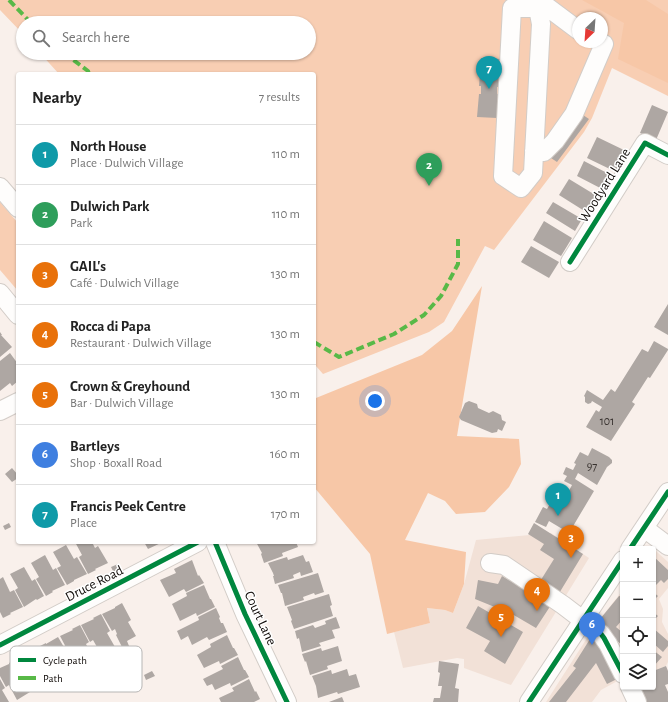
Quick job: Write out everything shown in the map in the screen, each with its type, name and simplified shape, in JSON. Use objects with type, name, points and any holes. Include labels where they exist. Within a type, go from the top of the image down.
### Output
[{"type":"street","points":[[538,3],[541,24],[533,173],[521,188],[504,176],[512,8],[538,3],[572,26]]},
{"type":"street","points":[[534,151],[544,152],[574,114],[602,48]]},
{"type":"street","name":"Woodyard Lane","points":[[570,262],[643,145],[645,143],[668,155]]},
{"type":"street","points":[[0,187],[16,206]]},
{"type":"street","points":[[0,293],[16,313]]},
{"type":"street","points":[[0,411],[16,403]]},
{"type":"street","points":[[632,546],[668,492]]},
{"type":"street","points":[[644,528],[668,546]]},
{"type":"street","name":"Druce Road","points":[[0,645],[194,544]]},
{"type":"street","name":"Court Lane","points":[[216,544],[245,614],[285,701]]},
{"type":"street","points":[[490,563],[504,565],[583,620],[604,638],[620,668]]},
{"type":"street","points":[[529,702],[620,564]]},
{"type":"street","points":[[631,690],[637,702]]},
{"type":"shaded area","points":[[0,0],[668,0],[668,96],[612,68],[592,118],[584,132],[494,250],[485,246],[444,322],[429,332],[323,374],[316,366],[316,72],[57,72],[46,60],[316,60],[316,16],[16,16],[16,27],[0,10]]},
{"type":"shaded area","points":[[582,0],[646,0],[668,14],[668,83],[618,59],[624,23],[608,14],[608,12],[604,12]]},
{"type":"shaded area","points":[[0,202],[16,221],[16,289],[0,270]]},
{"type":"shaded area","points":[[482,286],[457,436],[519,439],[521,464],[509,487],[485,512],[456,514],[445,501],[428,493],[405,540],[466,552],[464,584],[453,613],[445,610],[427,608],[430,623],[387,634],[370,554],[316,489],[316,398],[422,355],[452,331]]},
{"type":"shaded area","points":[[551,533],[589,558],[511,685],[464,668],[464,659],[457,658],[403,668],[394,632],[430,623],[427,608],[445,610],[453,613],[464,584],[476,540]]},
{"type":"shaded area","points":[[656,551],[668,562],[668,588],[659,599],[663,609],[662,622],[668,634],[668,662],[666,666],[656,670]]},
{"type":"shaded area","points":[[620,594],[620,680],[601,690],[592,702],[546,702],[596,624]]},
{"type":"building","points":[[481,58],[501,59],[500,87],[497,87],[497,118],[477,117],[479,94],[481,94],[481,86],[479,86]]},
{"type":"building","points":[[652,105],[668,112],[656,140],[640,133]]},
{"type":"building","points":[[580,113],[589,119],[557,162],[548,156]]},
{"type":"building","points":[[597,137],[626,151],[616,172],[587,158]]},
{"type":"building","points":[[584,161],[611,175],[604,190],[577,176]]},
{"type":"building","points":[[569,179],[597,196],[586,212],[559,195]]},
{"type":"building","points":[[553,202],[582,219],[575,231],[546,213]]},
{"type":"building","points":[[544,221],[572,238],[561,256],[533,240]]},
{"type":"building","points":[[531,246],[559,262],[549,278],[521,262]]},
{"type":"building","points":[[668,304],[668,335],[654,327]]},
{"type":"building","points":[[0,332],[12,347],[0,357]]},
{"type":"building","points":[[654,341],[668,350],[632,402],[635,404],[611,441],[586,427],[596,410],[599,412],[602,407],[592,401],[588,404],[585,402],[584,396],[587,390],[603,400],[611,389],[615,392],[642,349],[648,352]]},
{"type":"building","points":[[10,353],[16,361],[16,383],[12,386],[10,383],[0,391],[0,361]]},
{"type":"building","points":[[469,401],[477,404],[478,408],[489,413],[493,411],[501,415],[502,420],[506,422],[502,431],[498,429],[497,432],[492,433],[461,420],[459,417],[465,403]]},
{"type":"building","points":[[592,448],[609,457],[612,460],[612,463],[607,467],[597,485],[578,473],[575,479],[594,491],[569,533],[549,521],[546,527],[535,522],[543,507],[547,509],[554,497],[563,502],[572,485],[564,481],[567,476],[563,474],[566,467],[573,470],[576,464],[574,463],[580,452],[588,456]]},
{"type":"building","points":[[12,468],[16,473],[16,479],[12,482],[5,474]]},
{"type":"building","points":[[9,523],[11,527],[5,530],[3,526]]},
{"type":"building","points":[[534,523],[583,554],[558,595],[539,583],[554,559],[540,550],[544,544],[528,534]]},
{"type":"building","points":[[76,544],[93,544],[95,548],[98,546],[108,563],[88,574],[79,557],[82,555]]},
{"type":"building","points":[[145,544],[159,544],[148,549]]},
{"type":"building","points":[[257,544],[297,544],[298,547],[282,553],[283,556],[264,563],[262,553]]},
{"type":"building","points":[[66,545],[74,559],[77,557],[87,574],[67,585],[57,568],[61,566],[53,552]]},
{"type":"building","points":[[45,555],[53,570],[56,568],[65,585],[52,591],[53,592],[46,596],[36,579],[39,577],[31,563]]},
{"type":"building","points":[[303,555],[306,562],[309,561],[313,572],[301,576],[300,572],[293,575],[294,578],[275,584],[273,573],[268,563],[287,557],[288,560]]},
{"type":"building","points":[[656,559],[668,570],[668,579],[664,583],[661,580],[656,585]]},
{"type":"building","points":[[192,560],[198,576],[199,575],[204,583],[186,592],[184,589],[169,597],[160,580],[176,573],[174,569]]},
{"type":"building","points":[[118,564],[121,569],[114,573],[111,567]]},
{"type":"building","points":[[24,567],[32,581],[35,579],[44,596],[37,600],[36,599],[24,607],[15,590],[18,588],[10,574]]},
{"type":"building","points":[[318,573],[324,592],[315,595],[314,593],[303,597],[304,600],[285,606],[282,593],[278,585]]},
{"type":"building","points":[[502,576],[551,605],[536,628],[512,614],[475,599],[478,580],[498,584]]},
{"type":"building","points":[[3,577],[10,592],[14,590],[23,607],[3,618],[0,612],[0,579]]},
{"type":"building","points":[[204,585],[215,607],[197,616],[196,613],[180,621],[172,604],[187,596],[186,593]]},
{"type":"building","points":[[329,594],[333,616],[294,629],[287,607]]},
{"type":"building","points":[[620,596],[620,622],[616,627],[620,630],[620,643],[596,624]]},
{"type":"building","points":[[122,603],[131,620],[128,622],[136,636],[127,641],[129,646],[122,646],[116,635],[115,629],[112,631],[102,614]]},
{"type":"building","points":[[478,606],[523,632],[505,664],[484,651],[490,641],[466,628]]},
{"type":"building","points":[[216,608],[221,623],[223,623],[227,632],[209,640],[207,637],[192,645],[188,636],[181,640],[177,631],[199,620],[198,617]]},
{"type":"building","points":[[101,614],[110,631],[107,633],[114,646],[96,646],[93,640],[90,642],[81,625],[94,619],[93,618]]},
{"type":"building","points":[[336,617],[340,628],[332,630],[335,638],[319,643],[321,646],[302,652],[299,638],[297,639],[295,631],[313,625],[315,628],[326,624],[325,621]]},
{"type":"building","points":[[80,625],[89,642],[86,644],[87,646],[65,646],[60,636],[73,630],[72,629]]},
{"type":"building","points":[[656,631],[668,641],[668,646],[663,652],[656,646]]},
{"type":"building","points":[[227,635],[238,655],[220,664],[219,661],[204,668],[197,655],[211,647],[210,644]]},
{"type":"building","points":[[58,637],[63,646],[40,646]]},
{"type":"building","points":[[590,639],[595,640],[617,679],[607,684],[596,663],[566,702],[549,702],[576,668],[573,666]]},
{"type":"building","points":[[338,646],[342,661],[327,666],[328,669],[310,675],[306,661],[305,662],[302,654],[321,648],[322,651]]},
{"type":"building","points":[[656,652],[662,657],[656,664]]},
{"type":"building","points":[[238,657],[249,677],[231,686],[230,683],[215,690],[212,684],[207,686],[203,679],[223,669],[221,666]]},
{"type":"building","points":[[439,661],[459,664],[455,688],[459,689],[458,702],[433,702],[434,698],[440,698],[442,686],[438,686],[440,673],[438,672]]},
{"type":"building","points":[[9,663],[10,687],[9,685],[6,687],[0,676],[0,668]]},
{"type":"building","points":[[666,666],[668,671],[668,684],[665,685],[668,692],[668,702],[646,702],[640,690],[656,690],[656,670]]},
{"type":"building","points":[[347,669],[349,676],[356,674],[360,687],[318,698],[316,686],[312,676],[331,670],[332,674]]},
{"type":"building","points":[[152,671],[155,676],[146,680],[144,675]]},
{"type":"building","points":[[0,679],[5,688],[2,690],[9,702],[0,702]]},
{"type":"building","points":[[249,679],[260,699],[254,702],[221,702],[219,698],[234,691],[232,688]]},
{"type":"building","points":[[13,692],[30,692],[17,700]]},
{"type":"building","points":[[342,697],[344,702],[329,702]]},
{"type":"marked path","points":[[9,0],[24,16]]},
{"type":"marked path","points":[[73,60],[88,72]]},
{"type":"marked path","points":[[316,343],[339,357],[394,334],[424,315],[441,296],[458,264],[458,239]]},
{"type":"cycle path","points":[[570,262],[645,143],[668,155]]},
{"type":"cycle path","points":[[632,546],[668,492]]},
{"type":"cycle path","points":[[0,645],[194,544]]},
{"type":"cycle path","points":[[216,544],[245,614],[287,702]]},
{"type":"cycle path","points":[[529,702],[620,565]]},
{"type":"cycle path","points":[[583,620],[601,634],[620,668]]},
{"type":"place","name":"Francis Peek Centre","points":[[489,89]]},
{"type":"place","name":"Dulwich Park","points":[[429,186]]},
{"type":"place","name":"North House","points":[[558,516]]},
{"type":"place","name":"GAIL's","points":[[571,558]]},
{"type":"place","name":"Rocca di Papa","points":[[537,611]]},
{"type":"place","name":"Crown & Greyhound","points":[[501,637]]},
{"type":"place","name":"Bartleys","points":[[592,645]]}]
